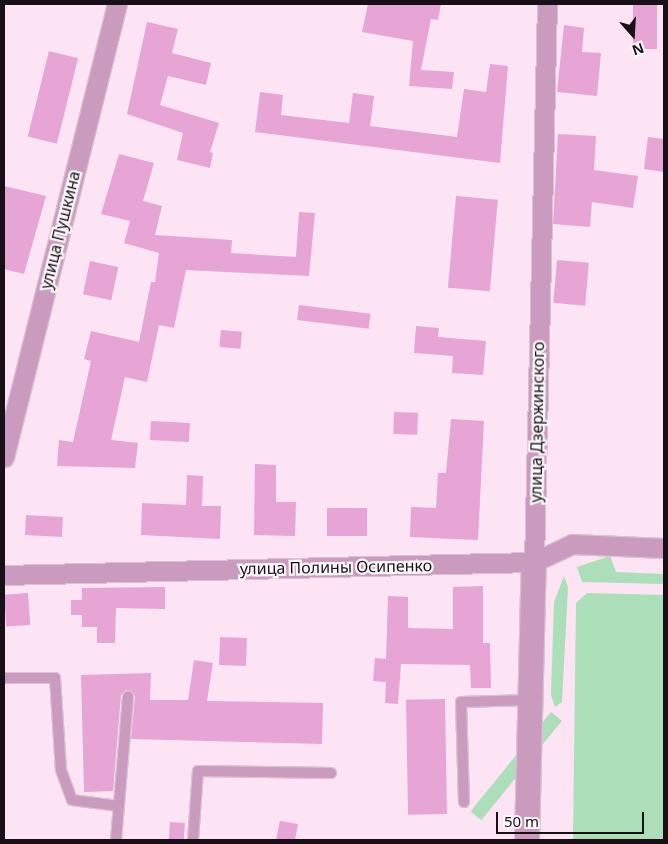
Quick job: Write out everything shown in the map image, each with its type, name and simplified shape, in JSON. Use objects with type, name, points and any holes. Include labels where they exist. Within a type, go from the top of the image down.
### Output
[{"type":"street","name":"улица Пушкина","points":[[4,457],[116,4]]},
{"type":"street","name":"улица Дзержинского","points":[[527,840],[546,4]]},
{"type":"street","name":"улица Полины Осипенко","points":[[4,575],[534,562],[572,544],[664,548]]},
{"type":"lane","points":[[4,678],[55,678],[61,770],[72,800],[119,806]]},
{"type":"lane","points":[[116,840],[128,696]]},
{"type":"lane","points":[[464,802],[460,702],[530,700]]},
{"type":"lane","points":[[193,840],[198,771],[331,773]]},
{"type":"green space","points":[[610,556],[616,572],[664,574],[664,584],[582,582],[577,567]]},
{"type":"green space","points":[[564,576],[568,587],[562,702],[555,707],[551,695],[554,602]]},
{"type":"green space","points":[[587,593],[664,595],[664,840],[573,840],[576,603]]},
{"type":"green space","points":[[551,712],[562,721],[481,820],[470,811]]},
{"type":"building","points":[[368,4],[441,4],[438,20],[431,19],[421,70],[454,72],[452,89],[409,86],[413,41],[362,32]]},
{"type":"building","points":[[633,4],[657,4],[657,49],[633,49]]},
{"type":"building","points":[[147,22],[178,29],[172,53],[211,63],[206,85],[168,76],[160,105],[219,123],[210,152],[213,153],[210,168],[177,160],[183,133],[127,114]]},
{"type":"building","points":[[564,25],[584,28],[582,52],[601,53],[597,96],[557,92]]},
{"type":"building","points":[[49,51],[78,58],[57,144],[28,136]]},
{"type":"building","points":[[490,64],[508,66],[500,163],[255,132],[260,92],[283,95],[281,115],[349,123],[353,93],[374,96],[370,126],[457,137],[464,89],[486,92]]},
{"type":"building","points":[[558,134],[596,136],[594,170],[638,176],[633,208],[592,202],[590,227],[553,224]]},
{"type":"building","points":[[648,137],[664,139],[664,172],[644,169]]},
{"type":"building","points":[[119,154],[154,163],[143,201],[162,206],[155,235],[232,240],[231,253],[296,257],[299,212],[315,213],[309,276],[186,270],[174,328],[159,325],[147,382],[125,377],[111,440],[138,443],[135,468],[57,466],[59,440],[73,442],[91,361],[84,359],[91,331],[139,342],[151,282],[155,282],[159,253],[124,243],[130,221],[101,214]]},
{"type":"building","points":[[4,186],[46,196],[24,274],[4,269]]},
{"type":"building","points":[[456,196],[498,200],[490,291],[448,288]]},
{"type":"building","points":[[557,260],[589,263],[585,306],[553,303]]},
{"type":"building","points":[[90,261],[118,267],[111,300],[83,294]]},
{"type":"building","points":[[299,305],[370,314],[369,329],[297,320]]},
{"type":"building","points":[[416,326],[439,328],[438,337],[486,341],[483,375],[452,373],[453,356],[414,353]]},
{"type":"building","points":[[221,330],[242,332],[240,349],[220,347]]},
{"type":"building","points":[[394,412],[418,413],[417,435],[393,434]]},
{"type":"building","points":[[451,419],[484,421],[478,540],[410,537],[411,507],[436,508],[438,473],[446,473]]},
{"type":"building","points":[[151,421],[190,423],[189,442],[150,440]]},
{"type":"building","points":[[255,464],[276,465],[276,502],[296,502],[295,536],[254,535]]},
{"type":"building","points":[[187,475],[203,476],[202,506],[221,506],[220,539],[141,535],[142,503],[186,505]]},
{"type":"building","points":[[327,508],[367,508],[367,536],[327,536]]},
{"type":"building","points":[[26,515],[63,517],[62,537],[25,535]]},
{"type":"building","points":[[483,586],[483,643],[490,643],[491,688],[471,688],[470,665],[401,664],[398,704],[385,703],[386,682],[373,681],[375,658],[386,659],[388,596],[408,597],[408,628],[453,629],[453,587]]},
{"type":"building","points":[[165,587],[165,609],[116,608],[115,643],[97,643],[97,627],[82,627],[82,615],[71,615],[71,600],[82,600],[82,588]]},
{"type":"building","points":[[28,593],[30,625],[6,627],[4,595]]},
{"type":"building","points":[[220,637],[247,638],[246,666],[219,665]]},
{"type":"building","points":[[194,660],[213,663],[207,701],[323,703],[322,744],[131,739],[135,696],[126,690],[121,695],[113,791],[84,792],[81,675],[151,673],[150,700],[188,700]]},
{"type":"building","points":[[445,699],[447,814],[408,815],[406,700]]},
{"type":"building","points":[[280,821],[298,824],[295,840],[276,840]]},
{"type":"building","points":[[170,822],[185,823],[184,840],[169,840]]}]
